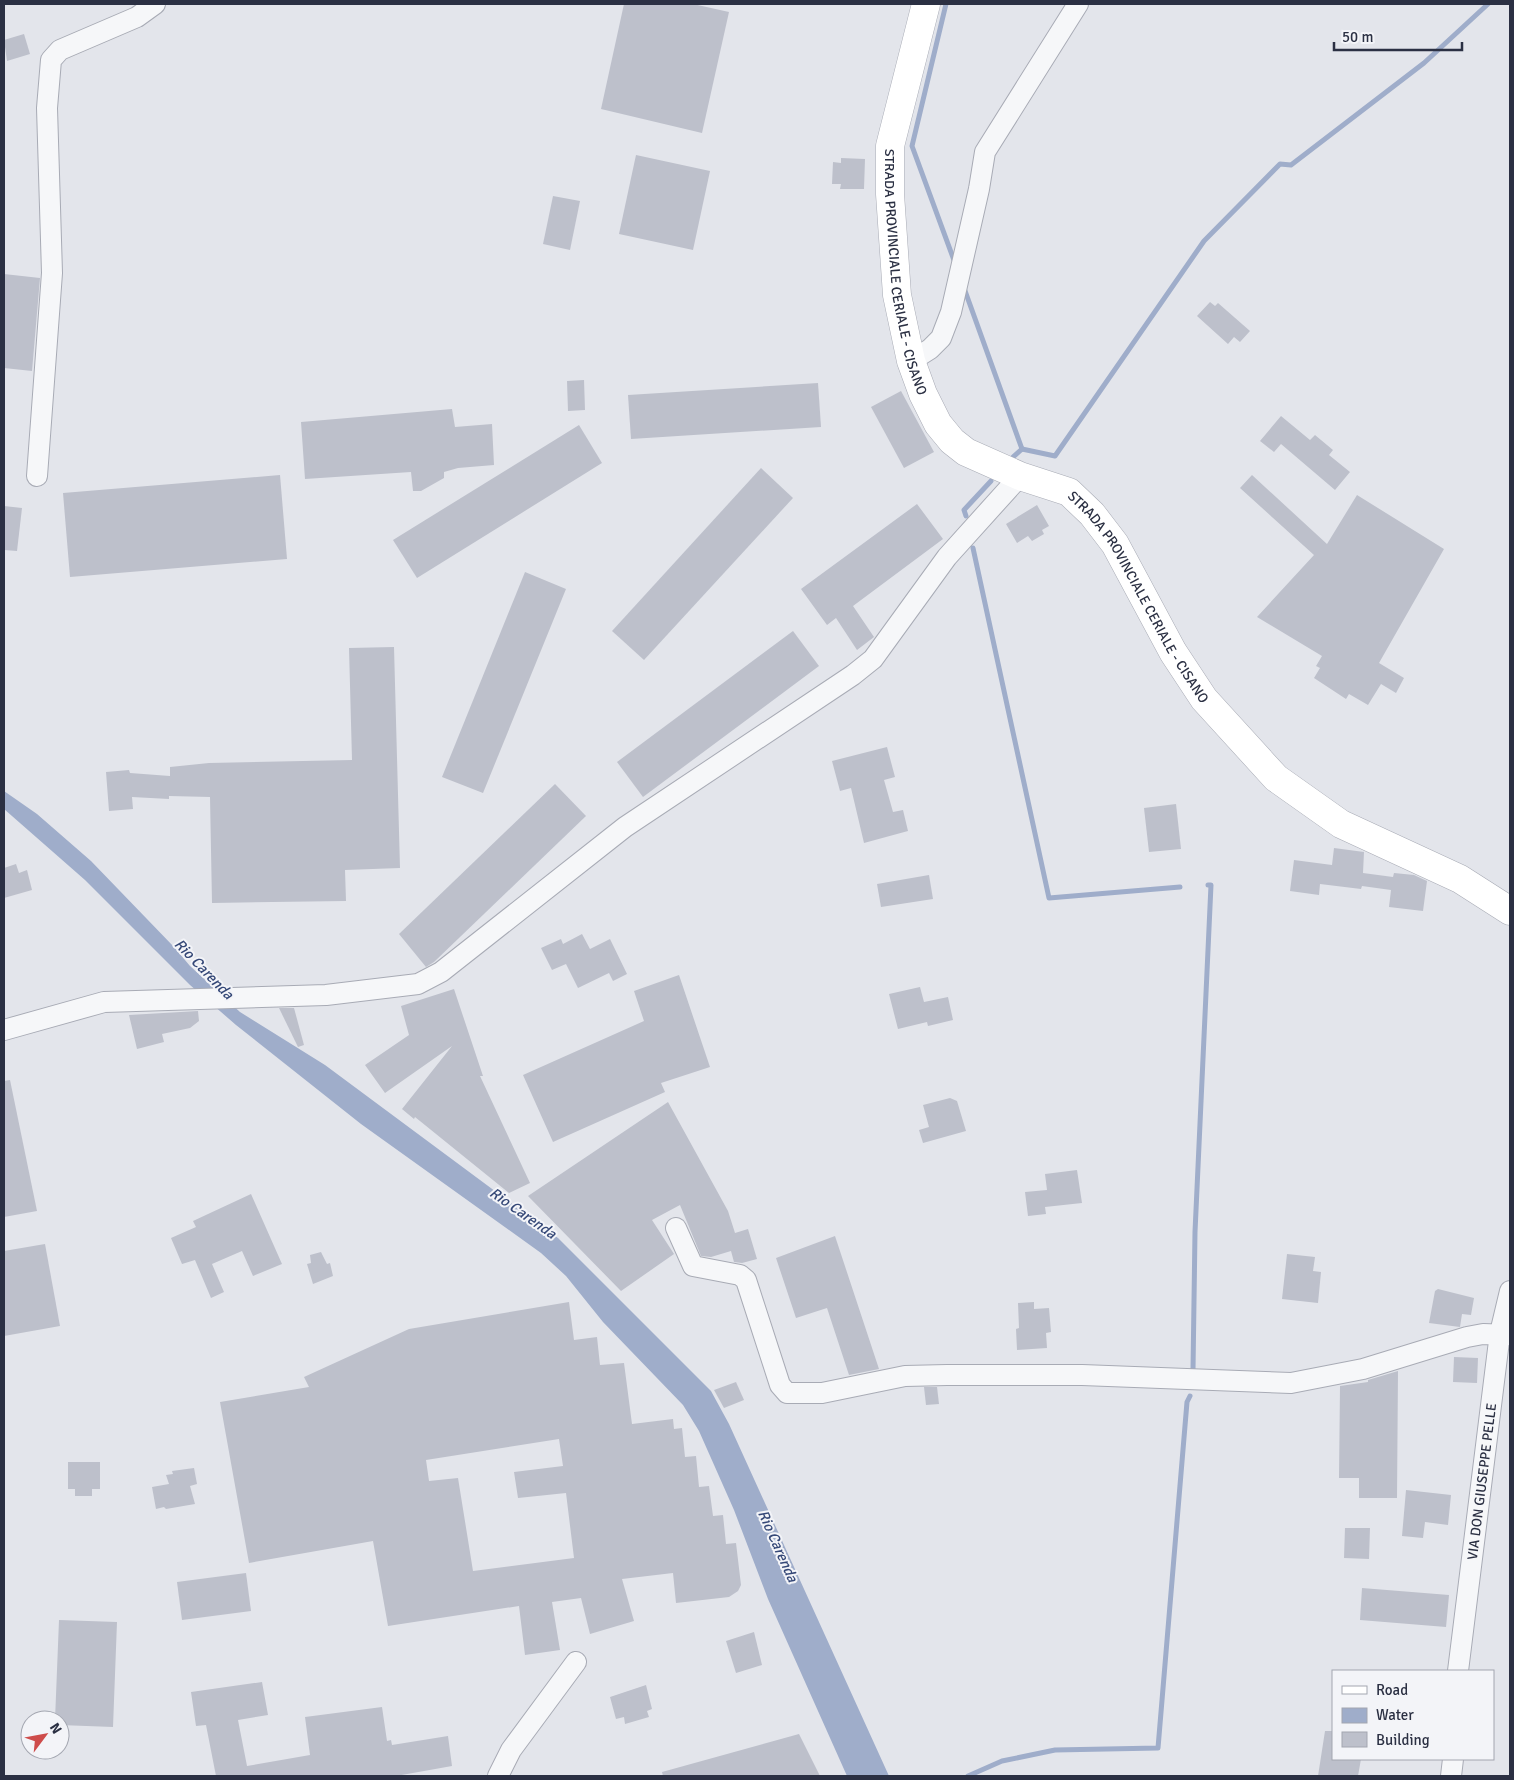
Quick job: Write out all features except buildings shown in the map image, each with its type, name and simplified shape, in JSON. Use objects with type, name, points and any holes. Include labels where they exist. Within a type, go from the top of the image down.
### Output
[{"type":"main road","name":"STRADA PROVINCIALE CERIALE - CISANO","points":[[926,4],[890,146],[890,194],[897,295],[911,361],[923,394],[938,424],[952,441],[966,452],[1020,476],[1069,492],[1092,514],[1115,544],[1173,652],[1204,699],[1276,778],[1341,824],[1460,879],[1510,911]]},
{"type":"street","points":[[37,476],[52,273],[47,130],[51,60],[60,50],[137,17],[154,4]]},
{"type":"street","points":[[911,361],[930,349],[941,338],[951,312],[979,189],[985,152],[1078,4]]},
{"type":"street","points":[[4,1030],[104,1002],[228,996],[326,995],[418,984],[441,972],[625,827],[853,675],[873,659],[947,557],[1020,476]]},
{"type":"street","points":[[676,1228],[693,1266],[740,1275],[746,1280],[780,1385],[787,1394],[822,1393],[905,1376],[947,1375],[1082,1375],[1291,1384],[1363,1369],[1466,1337],[1505,1334]]},
{"type":"street","name":"VIA DON GIUSEPPE PELLE","points":[[1458,1670],[1510,1291]]},
{"type":"street","points":[[498,1776],[511,1750],[576,1662]]},
{"type":"street","points":[[1451,1776],[1452,1760]]},
{"type":"water","points":[[4,791],[37,814],[91,861],[190,966],[240,1012],[325,1065],[558,1238],[711,1391],[729,1424],[889,1776],[847,1776],[768,1599],[734,1510],[699,1431],[683,1405],[603,1322],[566,1276],[541,1253],[361,1124],[236,1025],[190,985],[85,880],[4,809]]},
{"type":"waterway","points":[[946,4],[912,146],[955,263]]},
{"type":"waterway","points":[[1022,449],[1055,456],[1204,241],[1280,164],[1291,165],[1424,63],[1488,4]]},
{"type":"waterway","points":[[964,288],[1022,449]]},
{"type":"waterway","name":"Rio Carenda","points":[[1013,457],[1022,449]]},
{"type":"waterway","name":"Rio Carenda","points":[[966,516],[964,510],[991,481]]},
{"type":"waterway","points":[[973,548],[1049,898],[1180,887]]},
{"type":"waterway","points":[[1193,1370],[1195,1232],[1211,885],[1208,885]]},
{"type":"waterway","points":[[968,1776],[1002,1761],[1055,1750],[1158,1748],[1187,1402],[1190,1396]]}]
